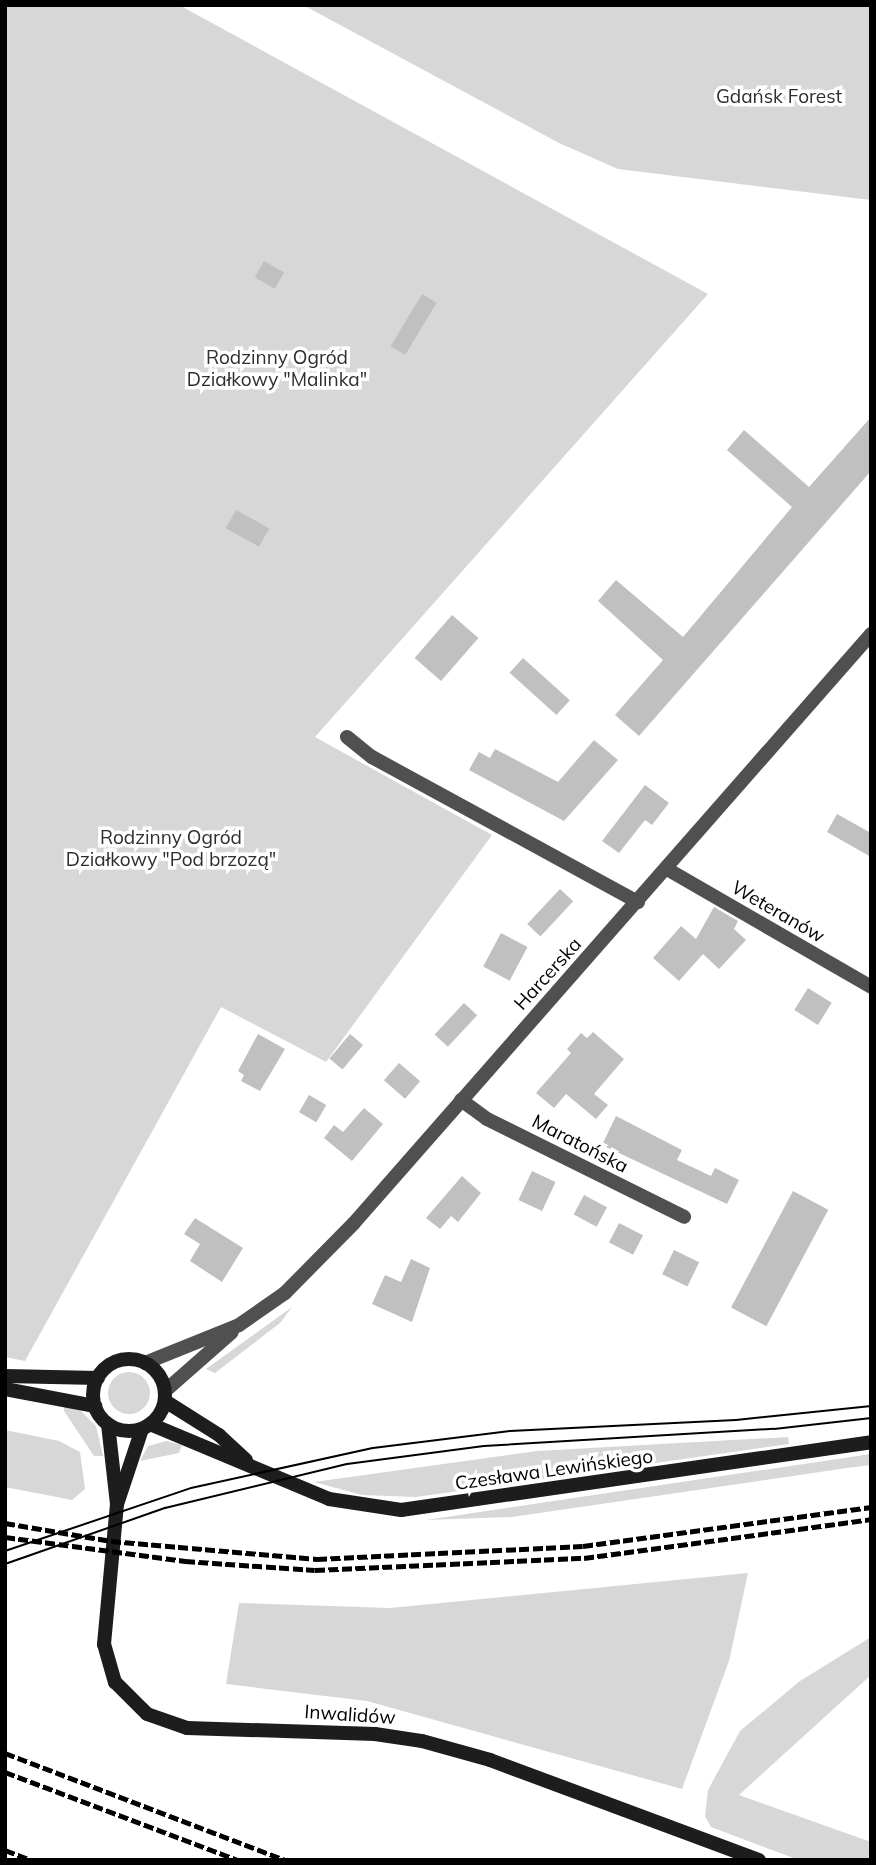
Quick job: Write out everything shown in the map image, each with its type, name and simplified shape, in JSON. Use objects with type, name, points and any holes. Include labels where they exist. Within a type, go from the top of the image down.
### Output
[{"type":"street","name":"Harcerska","points":[[165,1396],[239,1325],[285,1293],[346,1231],[871,634]]},
{"type":"street","points":[[347,737],[372,757],[638,902]]},
{"type":"street","name":"Weteranów","points":[[667,869],[871,987]]},
{"type":"street","name":"Maratońska","points":[[461,1100],[487,1119],[684,1217]]},
{"type":"street","name":"Harcerska","points":[[145,1363],[239,1325]]},
{"type":"street","points":[[5,1376],[98,1378],[122,1360],[145,1363],[162,1380],[165,1396],[146,1426],[122,1430],[108,1424],[95,1406],[98,1378]]},
{"type":"street","points":[[5,1389],[95,1406]]},
{"type":"street","name":"Czesława Lewińskiego","points":[[165,1396],[219,1435],[249,1464]]},
{"type":"street","name":"Inwalidów","points":[[108,1424],[117,1504],[104,1644],[115,1682],[146,1714],[187,1728],[375,1734],[422,1741],[490,1760],[759,1860]]},
{"type":"street","name":"Czesława Lewińskiego","points":[[146,1426],[249,1464],[329,1499],[401,1510],[871,1442]]},
{"type":"street","name":"Inwalidów","points":[[117,1504],[146,1426]]},
{"type":"green space","name":"Rodzinny Ogród Działkowy \"Malinka\"","points":[[5,5],[179,5],[708,294],[315,737],[492,835],[326,1062],[221,1007],[25,1361],[5,1357]]},
{"type":"green space","name":"Gdańsk Forest","points":[[303,5],[871,5],[871,200],[618,169],[559,143]]},
{"type":"green space","points":[[292,1307],[280,1323],[215,1373],[206,1369]]},
{"type":"green space","points":[[129,1372],[144,1378],[150,1393],[144,1408],[129,1414],[114,1408],[108,1393],[114,1378]]},
{"type":"green space","points":[[64,1405],[81,1411],[96,1426],[103,1456],[94,1456],[64,1411]]},
{"type":"green space","points":[[5,1430],[59,1441],[80,1452],[85,1489],[72,1500],[5,1487]]},
{"type":"green space","points":[[788,1437],[789,1444],[416,1497],[362,1495],[314,1482],[537,1451]]},
{"type":"green space","points":[[166,1441],[182,1445],[179,1453],[140,1461],[148,1446]]},
{"type":"green space","points":[[871,1454],[871,1465],[512,1517],[426,1520]]},
{"type":"green space","points":[[748,1573],[729,1661],[682,1789],[367,1701],[226,1684],[239,1603],[390,1608]]},
{"type":"green space","points":[[871,1637],[871,1675],[739,1795],[871,1842],[871,1860],[799,1860],[711,1827],[705,1816],[708,1790],[740,1731],[800,1681]]},
{"type":"building","points":[[264,261],[284,272],[275,289],[255,278]]},
{"type":"building","points":[[422,294],[437,303],[405,355],[391,346]]},
{"type":"building","points":[[871,417],[871,471],[639,736],[615,715],[663,660],[598,601],[616,580],[683,637],[792,507],[727,450],[744,430],[809,487]]},
{"type":"building","points":[[236,510],[269,528],[259,547],[226,528]]},
{"type":"building","points":[[452,615],[478,638],[441,681],[415,658]]},
{"type":"building","points":[[523,658],[570,700],[556,715],[510,673]]},
{"type":"building","points":[[594,740],[618,760],[564,821],[469,770],[479,752],[490,758],[495,749],[558,782]]},
{"type":"building","points":[[645,785],[669,803],[652,825],[645,820],[619,853],[602,841]]},
{"type":"building","points":[[837,814],[871,833],[871,857],[827,832]]},
{"type":"building","points":[[560,889],[573,901],[540,936],[527,924]]},
{"type":"building","points":[[714,907],[738,921],[734,929],[746,940],[719,969],[703,954],[679,981],[653,958],[681,926],[696,939]]},
{"type":"building","points":[[501,933],[527,947],[510,981],[483,967]]},
{"type":"building","points":[[808,988],[832,1003],[818,1025],[794,1010]]},
{"type":"building","points":[[464,1003],[477,1015],[448,1047],[435,1034]]},
{"type":"building","points":[[593,1032],[624,1059],[594,1094],[608,1105],[596,1119],[566,1094],[554,1108],[536,1093],[571,1053],[567,1049],[581,1033],[587,1038]]},
{"type":"building","points":[[258,1034],[285,1049],[260,1091],[241,1081],[244,1075],[238,1071]]},
{"type":"building","points":[[350,1034],[363,1045],[342,1069],[329,1059]]},
{"type":"building","points":[[399,1063],[420,1081],[405,1099],[384,1080]]},
{"type":"building","points":[[309,1095],[326,1105],[316,1122],[299,1112]]},
{"type":"building","points":[[364,1108],[383,1124],[352,1161],[324,1138],[334,1125],[343,1132]]},
{"type":"building","points":[[616,1116],[682,1150],[677,1160],[711,1176],[715,1168],[739,1180],[727,1204],[602,1145]]},
{"type":"building","points":[[532,1171],[556,1182],[542,1211],[518,1200]]},
{"type":"building","points":[[462,1176],[481,1193],[458,1222],[451,1216],[440,1229],[426,1218]]},
{"type":"building","points":[[793,1191],[828,1210],[766,1326],[731,1308]]},
{"type":"building","points":[[584,1195],[607,1207],[597,1227],[574,1214]]},
{"type":"building","points":[[195,1218],[243,1248],[222,1282],[190,1261],[200,1244],[184,1234]]},
{"type":"building","points":[[619,1223],[643,1235],[633,1255],[609,1243]]},
{"type":"building","points":[[674,1250],[699,1262],[687,1287],[662,1274]]},
{"type":"building","points":[[411,1259],[430,1268],[412,1322],[372,1304],[385,1275],[401,1282]]},
{"type":"tram line","points":[[5,1551],[191,1488],[373,1448],[510,1431],[736,1420],[871,1406]]},
{"type":"tram line","points":[[5,1564],[165,1508],[347,1464],[484,1446],[774,1429],[871,1418]]},
{"type":"railway","points":[[5,1523],[111,1541],[317,1559],[583,1546],[871,1507]]},
{"type":"railway","points":[[5,1537],[185,1561],[315,1570],[584,1558],[871,1519]]},
{"type":"railway","points":[[5,1753],[285,1860]]},
{"type":"railway","points":[[5,1772],[238,1860]]},
{"type":"railway","points":[[5,1850],[31,1860]]},
{"type":"park label","name":"Rodzinny Ogród Działkowy \"Pod brzozą\"","points":[[171,849]]}]
